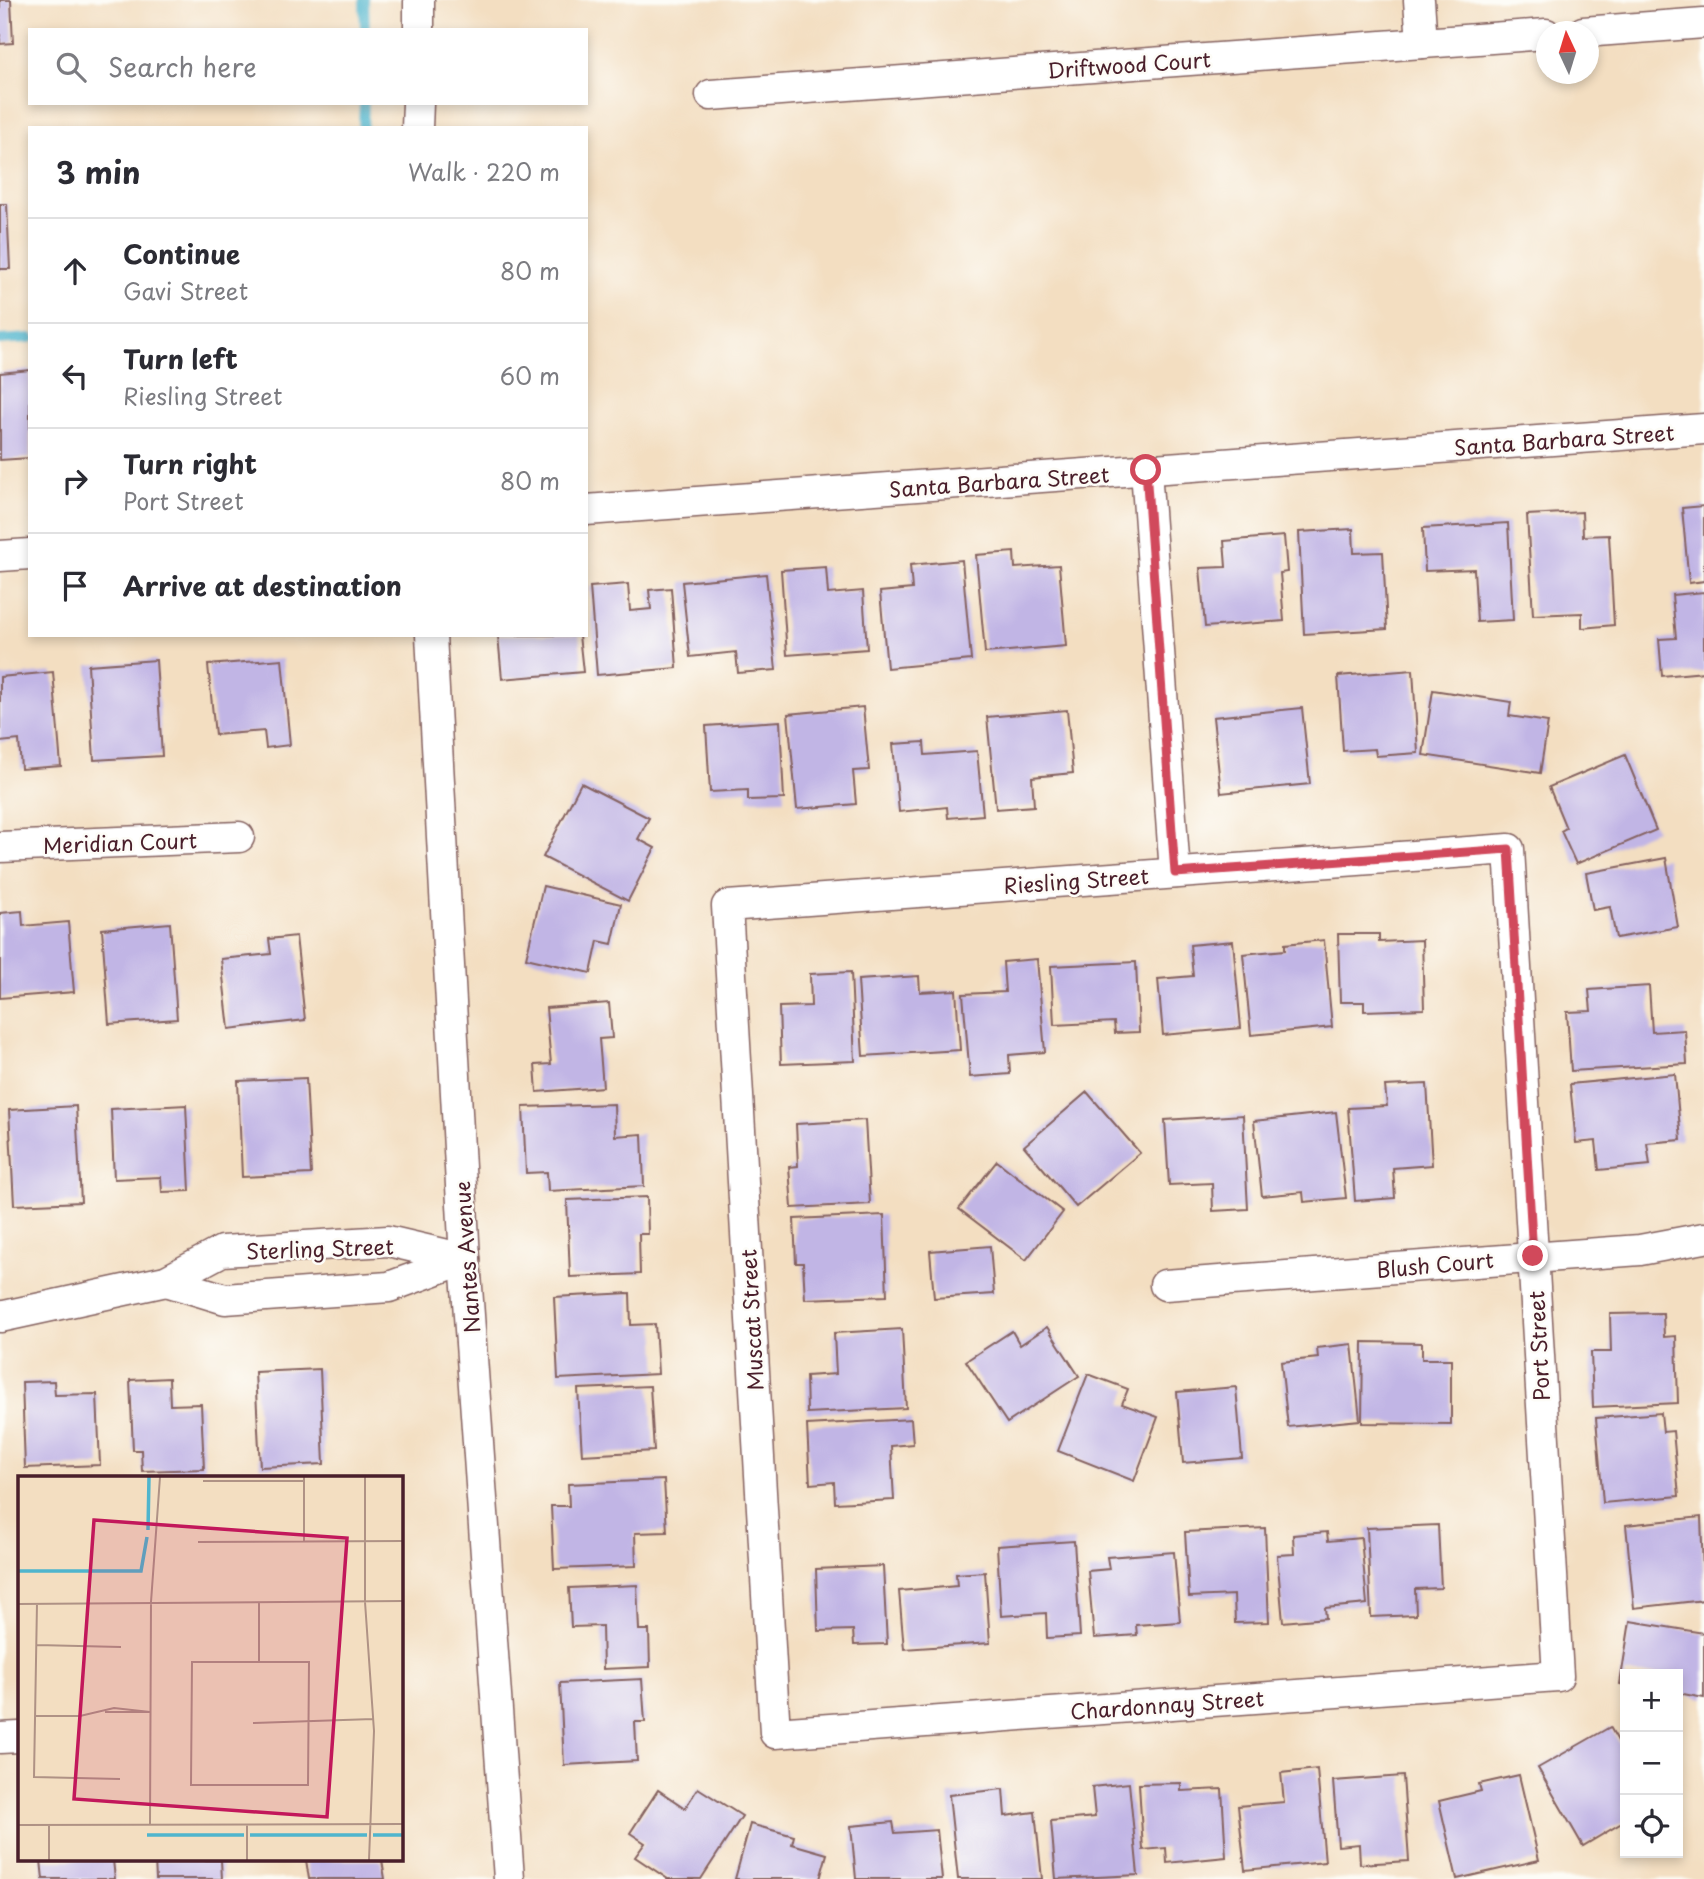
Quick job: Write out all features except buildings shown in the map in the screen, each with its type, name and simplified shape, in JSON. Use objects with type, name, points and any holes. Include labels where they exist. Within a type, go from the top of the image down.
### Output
[{"type":"street","points":[[419,0],[419,28]]},
{"type":"street","points":[[1419,0],[1422,43]]},
{"type":"street","points":[[1599,31],[1704,23]]},
{"type":"street","name":"Driftwood Court","points":[[711,95],[1536,35]]},
{"type":"street","points":[[417,126],[418,105]]},
{"type":"street","name":"Santa Barbara Street","points":[[588,510],[1704,429]]},
{"type":"street","points":[[1146,470],[1175,873]]},
{"type":"street","points":[[0,556],[28,554]]},
{"type":"street","name":"Nantes Avenue","points":[[431,637],[465,1259],[509,1879]]},
{"type":"street","name":"Meridian Court","points":[[0,847],[239,837]]},
{"type":"street","name":"Riesling Street","points":[[727,906],[1509,849]]},
{"type":"street","name":"Port Street","points":[[1509,849],[1558,1676]]},
{"type":"street","name":"Muscat Street","points":[[727,906],[775,1733]]},
{"type":"street","name":"Blush Court","points":[[1165,1285],[1640,1250],[1704,1238]]},
{"type":"street","name":"Sterling Street","points":[[0,1317],[166,1281],[222,1251],[388,1241],[465,1259]]},
{"type":"street","name":"Sterling Street","points":[[166,1281],[225,1299],[389,1287],[465,1259]]},
{"type":"street","name":"Chardonnay Street","points":[[775,1733],[1558,1676]]},
{"type":"street","points":[[0,1738],[18,1737]]},
{"type":"waterway","points":[[364,0],[365,28]]},
{"type":"waterway","points":[[363,126],[364,105]]},
{"type":"waterway","points":[[0,340],[28,338]]},
{"type":"route","points":[[1146,470],[1175,873],[1509,849],[1533,1256]]}]
